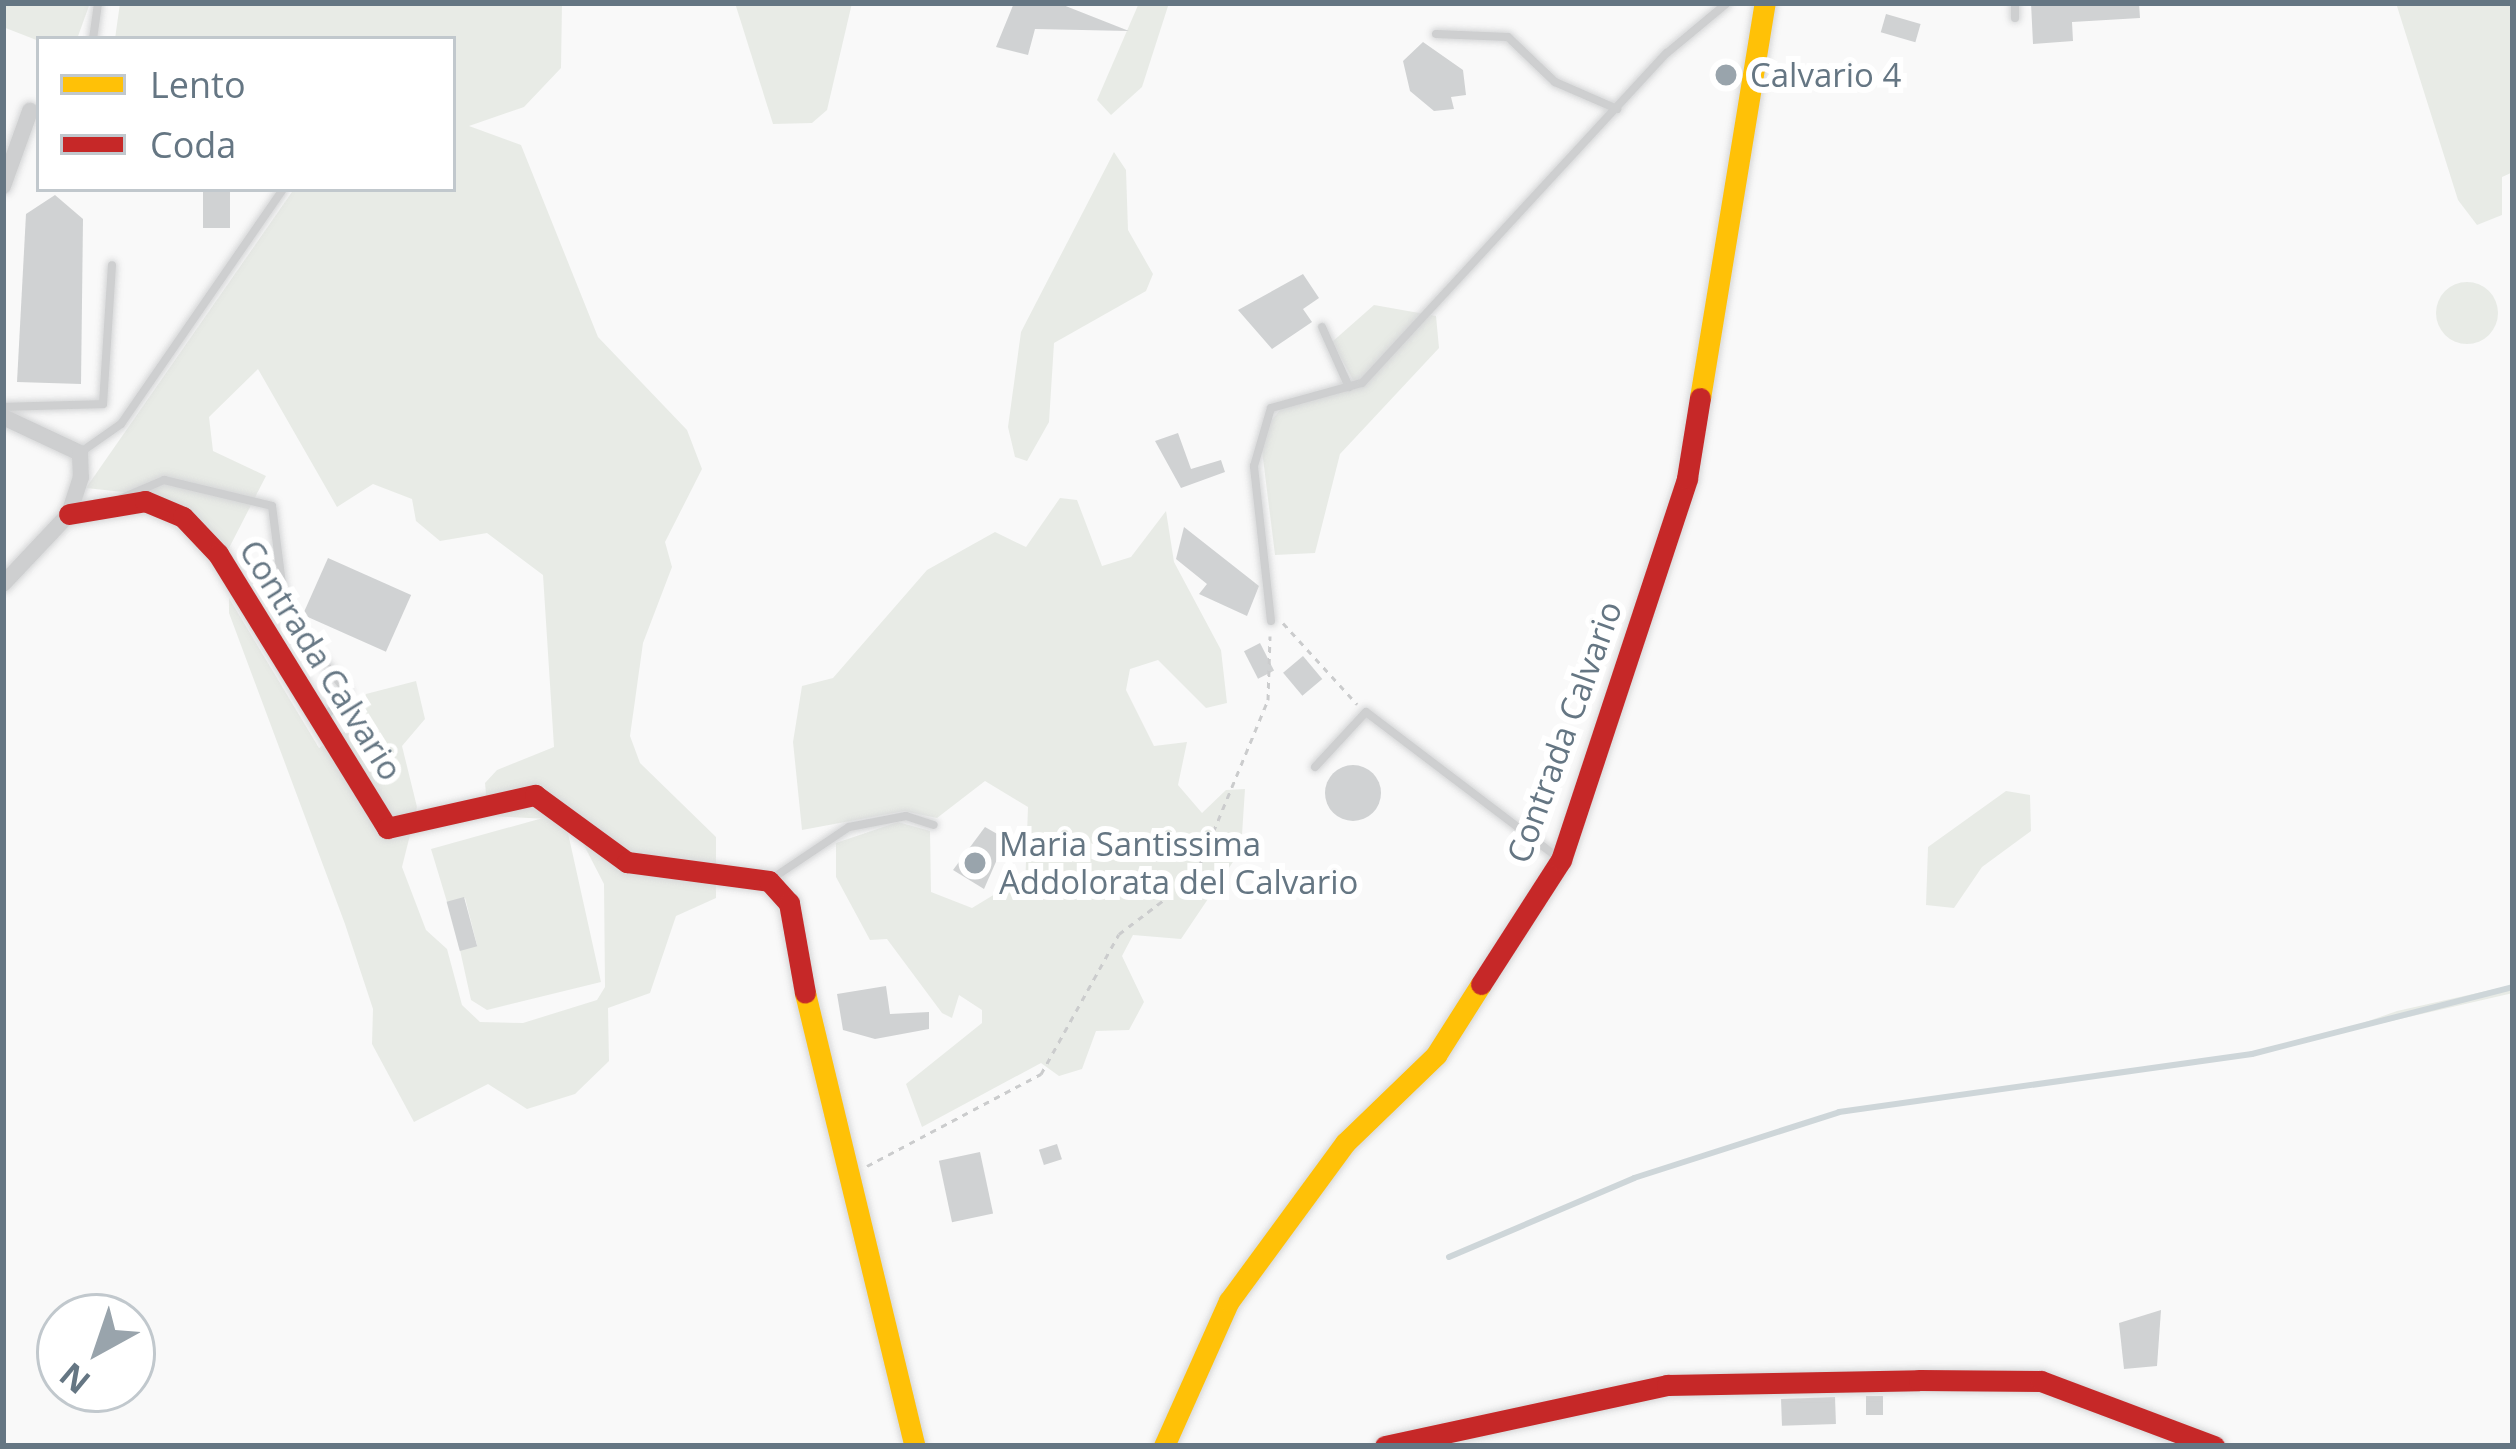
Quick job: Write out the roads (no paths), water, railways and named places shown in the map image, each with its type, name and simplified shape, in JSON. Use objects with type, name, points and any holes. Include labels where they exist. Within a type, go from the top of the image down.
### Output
[{"type":"street","name":"Contrada Calvario","points":[[1164,1446],[1229,1300],[1346,1143],[1436,1055],[1561,860],[1687,478],[1765,3]]},
{"type":"street","points":[[3,186],[30,111]]},
{"type":"street","points":[[3,417],[80,453],[69,514],[3,584]]},
{"type":"street","name":"Contrada Calvario","points":[[69,514],[117,502],[183,517],[218,554],[387,829],[535,795],[656,873],[769,881]]},
{"type":"street","points":[[769,881],[797,933],[846,1180],[915,1446]]},
{"type":"street","points":[[1385,1446],[1667,1385],[1919,1380],[2041,1381],[2214,1446]]},
{"type":"lane","points":[[93,36],[98,3]]},
{"type":"lane","points":[[1271,621],[1258,434],[1271,408],[1349,387],[1617,109],[1727,3]]},
{"type":"lane","points":[[2015,3],[2015,18]]},
{"type":"lane","points":[[1436,34],[1508,37],[1555,82],[1617,109]]},
{"type":"lane","points":[[80,453],[121,424],[281,192]]},
{"type":"lane","points":[[3,406],[103,404],[112,265]]},
{"type":"lane","points":[[1322,328],[1349,387]]},
{"type":"lane","points":[[117,502],[164,480],[272,506],[286,615],[347,692],[321,722]]},
{"type":"lane","points":[[1315,767],[1366,712],[1561,860]]},
{"type":"lane","points":[[769,881],[849,826],[906,817],[934,825]]},
{"type":"waterway","points":[[1449,1257],[1634,1178],[1839,1112],[2252,1054],[2513,987]]},
{"type":"place","name":"Calvario 4","points":[[1726,75]]},
{"type":"place","name":"Maria Santissima Addolorata del Calvario","points":[[975,863]]}]
